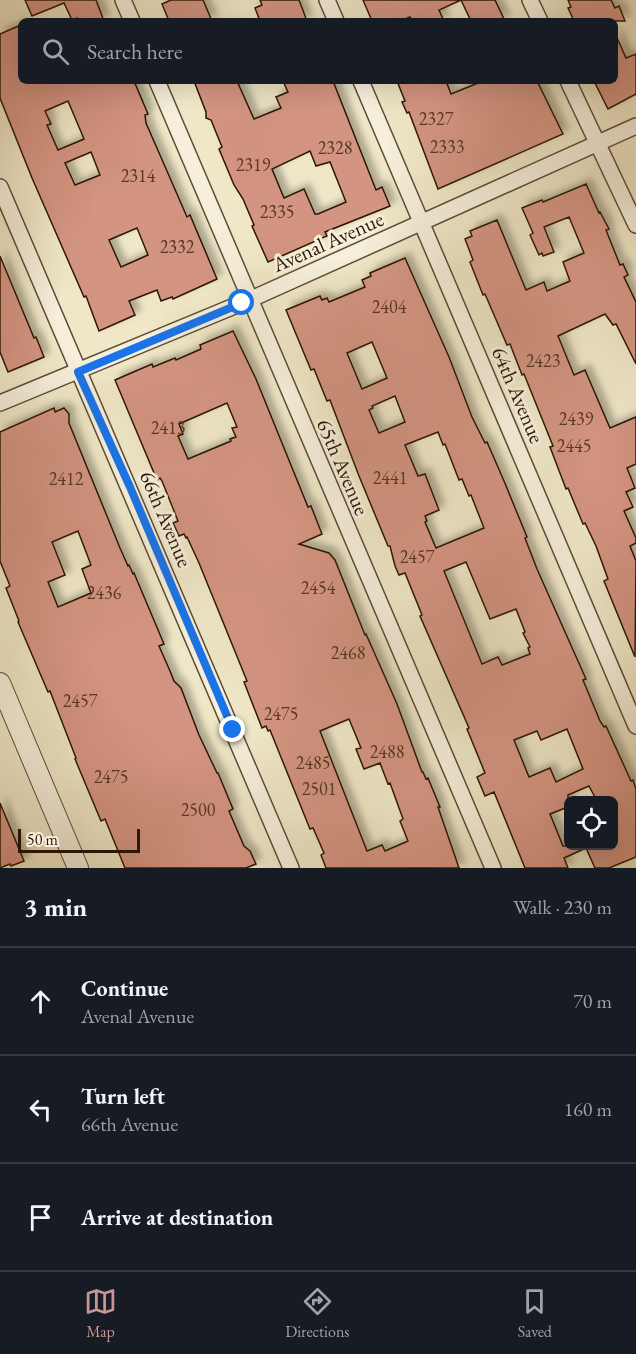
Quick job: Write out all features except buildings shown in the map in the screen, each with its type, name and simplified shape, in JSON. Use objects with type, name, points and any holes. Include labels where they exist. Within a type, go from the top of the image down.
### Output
[{"type":"street","points":[[123,0],[131,18]]},
{"type":"street","points":[[327,0],[335,18]]},
{"type":"street","points":[[530,0],[539,18]]},
{"type":"street","name":"65th Avenue","points":[[158,84],[493,868]]},
{"type":"street","name":"64th Avenue","points":[[362,84],[636,726]]},
{"type":"street","points":[[569,84],[636,225]]},
{"type":"street","name":"Avenal Avenue","points":[[0,403],[249,300],[636,126]]},
{"type":"street","name":"66th Avenue","points":[[0,187],[291,868]]},
{"type":"street","points":[[0,683],[78,868]]},
{"type":"route","points":[[233,730],[130,487],[78,372],[242,303]]}]
